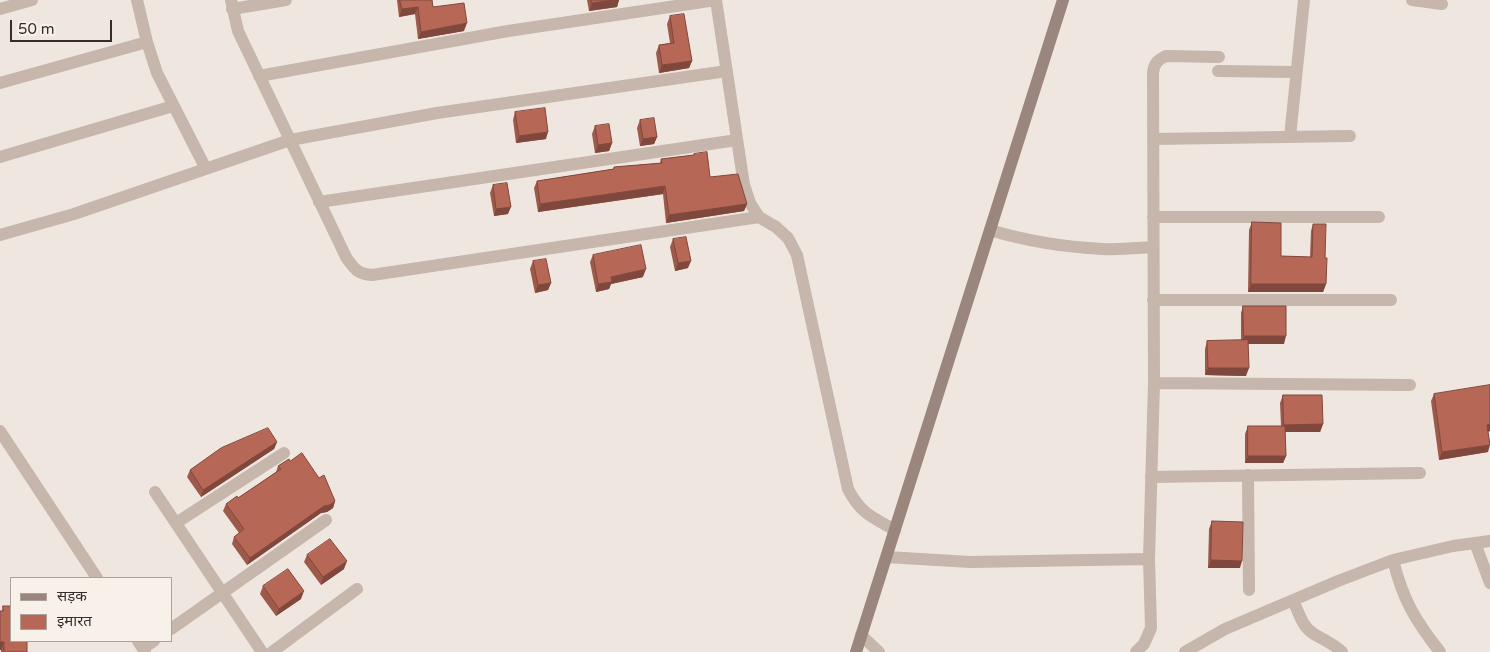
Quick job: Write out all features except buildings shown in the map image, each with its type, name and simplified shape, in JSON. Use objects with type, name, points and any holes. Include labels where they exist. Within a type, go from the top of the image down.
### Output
[{"type":"street","points":[[0,9],[32,0]]},
{"type":"street","points":[[137,0],[157,73],[206,169]]},
{"type":"street","points":[[286,0],[232,4],[238,31],[319,202],[352,267],[360,274],[372,275],[759,217]]},
{"type":"street","points":[[258,76],[508,31],[716,0],[744,185],[750,203],[759,217],[788,238],[797,255],[848,489],[856,504],[867,514],[895,530]]},
{"type":"street","points":[[856,652],[1063,0]]},
{"type":"street","points":[[1290,137],[1304,0]]},
{"type":"street","points":[[1412,0],[1442,4]]},
{"type":"street","points":[[0,83],[147,42]]},
{"type":"street","points":[[1136,652],[1144,644],[1151,628],[1150,559],[1154,383],[1154,65],[1166,56],[1219,57]]},
{"type":"street","points":[[0,235],[74,214],[290,140],[438,113],[727,71]]},
{"type":"street","points":[[1218,71],[1296,72]]},
{"type":"street","points":[[0,157],[173,106]]},
{"type":"street","points":[[1153,139],[1350,136]]},
{"type":"street","points":[[319,202],[737,140]]},
{"type":"street","points":[[1153,218],[1379,217]]},
{"type":"street","points":[[990,230],[1012,237],[1068,246],[1104,249],[1153,247]]},
{"type":"street","points":[[1154,300],[1391,300]]},
{"type":"street","points":[[1154,383],[1410,385]]},
{"type":"street","points":[[0,432],[96,577]]},
{"type":"street","points":[[176,523],[284,453]]},
{"type":"street","points":[[1152,477],[1420,473]]},
{"type":"street","points":[[1248,476],[1249,590]]},
{"type":"street","points":[[155,492],[262,652]]},
{"type":"street","points":[[172,627],[326,520]]},
{"type":"street","points":[[1185,652],[1225,630],[1393,560],[1453,546],[1490,541]]},
{"type":"street","points":[[1475,543],[1490,583]]},
{"type":"street","points":[[886,557],[970,562],[1150,559]]},
{"type":"street","points":[[1393,560],[1399,585],[1408,606],[1440,652]]},
{"type":"street","points":[[272,652],[357,589]]},
{"type":"street","points":[[1294,600],[1301,619],[1309,630],[1336,646],[1342,652]]},
{"type":"street","points":[[861,635],[879,652]]}]
